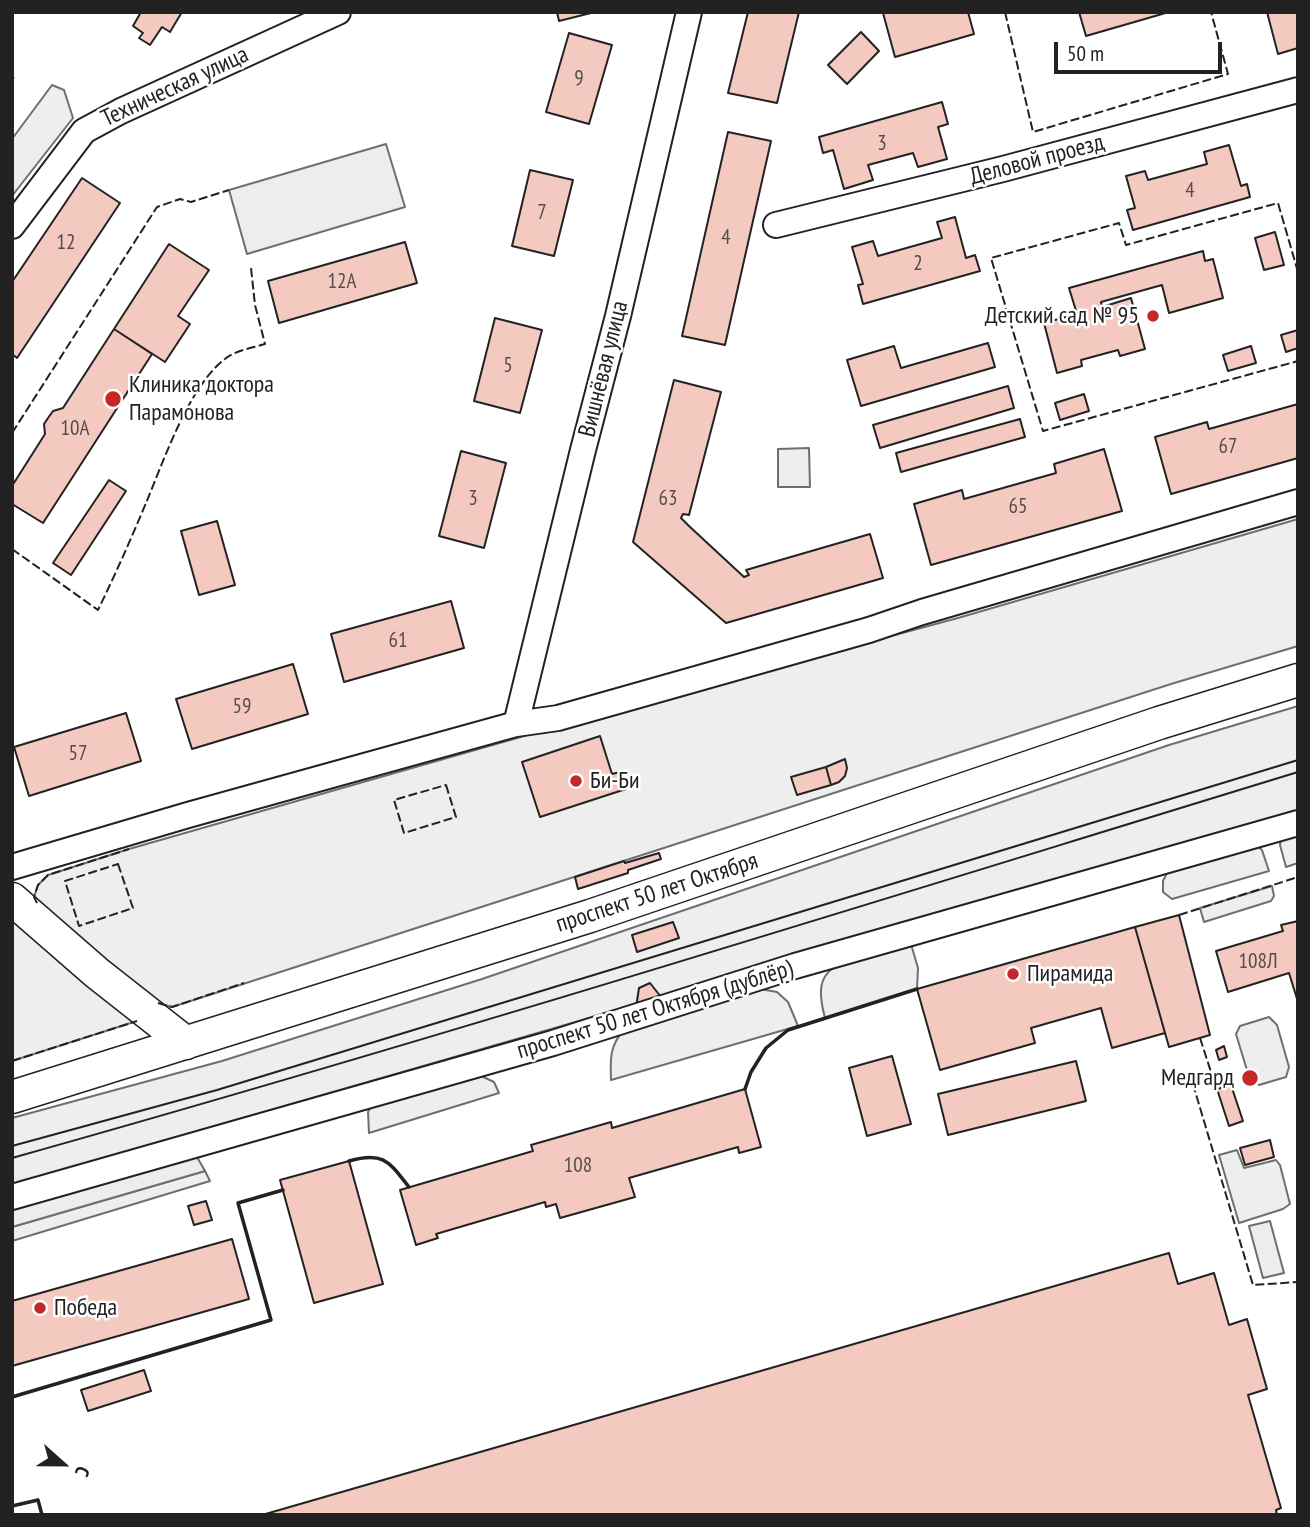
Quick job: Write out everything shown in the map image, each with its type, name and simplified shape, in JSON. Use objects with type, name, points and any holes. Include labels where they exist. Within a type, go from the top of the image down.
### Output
[{"type":"main road","name":"проспект 50 лет Октября","points":[[12,1097],[590,916],[1159,723],[1298,680]]},
{"type":"main road","points":[[12,899],[97,973],[186,1043]]},
{"type":"street","name":"Техническая улица","points":[[12,226],[84,131],[121,111],[338,12]]},
{"type":"street","name":"Вишнёвая улица","points":[[516,724],[618,316],[689,12]]},
{"type":"street","name":"Деловой проезд","points":[[776,225],[1003,169],[1298,90]]},
{"type":"street","points":[[12,867],[516,724],[558,718],[1298,502]]},
{"type":"street","name":"проспект 50 лет Октября (дублёр)","points":[[12,1196],[552,1044],[795,967],[1298,822]]},
{"type":"shaded area","points":[[52,85],[64,90],[73,118],[12,196],[12,139]]},
{"type":"shaded area","points":[[386,144],[405,207],[247,254],[229,190]]},
{"type":"shaded area","points":[[809,448],[810,487],[778,487],[778,449]]},
{"type":"shaded area","points":[[1298,519],[1298,646],[1171,684],[172,1007],[149,1001],[39,906],[34,897],[38,885],[48,875],[129,849],[615,710],[958,618]]},
{"type":"shaded area","points":[[1298,706],[1298,813],[12,1185],[12,1118],[222,1061],[482,979],[1169,745]]},
{"type":"shaded area","points":[[1298,831],[1298,863],[1286,867],[1281,839]]},
{"type":"shaded area","points":[[1256,845],[1262,850],[1269,871],[1172,899],[1163,892],[1163,881],[1169,869]]},
{"type":"shaded area","points":[[1272,886],[1274,896],[1271,901],[1204,922],[1200,908]]},
{"type":"shaded area","points":[[12,916],[137,1021],[12,1061]]},
{"type":"shaded area","points":[[911,944],[918,968],[917,989],[825,1018],[821,990],[829,972],[835,967]]},
{"type":"shaded area","points":[[760,989],[777,992],[788,1002],[798,1026],[611,1080],[612,1053],[624,1029]]},
{"type":"shaded area","points":[[1269,1017],[1277,1025],[1289,1067],[1286,1077],[1259,1085],[1250,1080],[1236,1034],[1240,1026]]},
{"type":"shaded area","points":[[479,1075],[494,1082],[499,1093],[369,1133],[368,1112],[371,1106]]},
{"type":"shaded area","points":[[1237,1150],[1244,1168],[1276,1160],[1280,1165],[1290,1204],[1283,1209],[1239,1223],[1219,1155]]},
{"type":"shaded area","points":[[197,1157],[205,1171],[12,1227],[12,1208]]},
{"type":"shaded area","points":[[205,1171],[210,1181],[12,1241],[12,1227]]},
{"type":"shaded area","points":[[1270,1221],[1284,1273],[1263,1278],[1249,1226]]},
{"type":"building","points":[[141,12],[182,12],[170,32],[162,27],[150,45],[139,38],[143,33],[133,26]]},
{"type":"building","points":[[557,12],[595,12],[559,21]]},
{"type":"building","points":[[748,12],[799,12],[777,103],[728,93]]},
{"type":"building","points":[[968,12],[974,34],[895,57],[883,13]]},
{"type":"building","points":[[1079,12],[1169,12],[1086,36]]},
{"type":"building","points":[[1267,12],[1298,12],[1298,48],[1278,54]]},
{"type":"building","points":[[861,32],[879,51],[847,84],[828,65]]},
{"type":"building","points":[[569,33],[612,45],[589,124],[546,112]]},
{"type":"building","points":[[942,102],[948,124],[938,127],[947,159],[918,167],[913,153],[868,165],[873,180],[844,189],[833,150],[823,153],[819,137]]},
{"type":"building","points":[[728,132],[771,141],[725,345],[682,336]]},
{"type":"building","points":[[1229,145],[1241,186],[1247,184],[1250,197],[1133,230],[1127,210],[1135,208],[1126,176],[1145,171],[1148,180],[1207,164],[1204,152]]},
{"type":"building","points":[[530,170],[573,180],[554,256],[512,246]]},
{"type":"building","points":[[82,178],[120,203],[17,358],[12,354],[12,282]]},
{"type":"building","points":[[955,217],[966,258],[975,255],[980,271],[863,304],[858,285],[863,284],[852,247],[873,241],[878,256],[942,238],[937,222]]},
{"type":"building","points":[[1275,232],[1284,265],[1264,270],[1255,238]]},
{"type":"building","points":[[405,242],[417,283],[279,323],[268,281]]},
{"type":"building","points":[[169,244],[209,270],[178,316],[190,324],[165,362],[114,329]]},
{"type":"building","points":[[1203,251],[1205,261],[1213,259],[1223,298],[1169,313],[1162,285],[1101,302],[1102,307],[1131,298],[1145,349],[1120,356],[1118,350],[1081,360],[1082,366],[1057,373],[1044,323],[1077,314],[1069,288]]},
{"type":"building","points":[[495,318],[542,330],[520,413],[474,401]]},
{"type":"building","points":[[114,329],[152,354],[43,523],[12,504],[12,486],[45,434],[44,424],[53,411],[63,408]]},
{"type":"building","points":[[1298,330],[1298,348],[1286,352],[1281,335]]},
{"type":"building","points":[[988,343],[995,367],[861,406],[847,360],[894,346],[901,368]]},
{"type":"building","points":[[1251,346],[1256,363],[1228,371],[1223,355]]},
{"type":"building","points":[[674,380],[721,392],[689,515],[683,514],[681,518],[689,526],[744,577],[749,575],[746,570],[870,534],[883,578],[726,623],[633,542]]},
{"type":"building","points":[[1008,386],[1014,408],[880,448],[873,425]]},
{"type":"building","points":[[1084,394],[1089,411],[1060,420],[1055,403]]},
{"type":"building","points":[[1298,404],[1298,458],[1171,494],[1155,437],[1207,422],[1209,429]]},
{"type":"building","points":[[1020,419],[1025,437],[901,472],[896,453]]},
{"type":"building","points":[[1104,449],[1122,511],[931,565],[914,504],[962,490],[964,499],[1056,473],[1054,464]]},
{"type":"building","points":[[461,451],[506,463],[484,548],[439,536]]},
{"type":"building","points":[[109,480],[126,491],[71,575],[53,563]]},
{"type":"building","points":[[217,521],[235,585],[199,595],[181,531]]},
{"type":"building","points":[[451,601],[464,648],[344,682],[331,634]]},
{"type":"building","points":[[293,664],[308,714],[192,749],[176,699]]},
{"type":"building","points":[[126,713],[141,761],[29,796],[14,747]]},
{"type":"building","name":"Би-Би","points":[[600,736],[612,774],[620,772],[626,789],[540,817],[522,762]]},
{"type":"building","points":[[845,759],[845,776],[831,785],[826,767]]},
{"type":"building","points":[[826,767],[831,785],[797,795],[791,777]]},
{"type":"building","points":[[659,853],[661,859],[578,889],[575,877]]},
{"type":"building","points":[[1179,915],[1210,1035],[1169,1047],[1135,927]]},
{"type":"building","points":[[1298,921],[1298,1002],[1289,973],[1228,992],[1216,951],[1283,931],[1281,925]]},
{"type":"building","points":[[673,922],[679,938],[637,952],[632,935]]},
{"type":"building","points":[[1135,927],[1165,1033],[1112,1048],[1101,1008],[1031,1028],[1035,1043],[940,1070],[917,989]]},
{"type":"building","points":[[650,983],[665,1002],[635,1014],[639,988]]},
{"type":"building","points":[[1224,1046],[1227,1057],[1219,1060],[1216,1050]]},
{"type":"building","points":[[892,1056],[911,1124],[867,1136],[849,1068]]},
{"type":"building","points":[[1076,1061],[1086,1101],[948,1135],[938,1094]]},
{"type":"building","points":[[1231,1085],[1243,1121],[1229,1126],[1217,1089]]},
{"type":"building","points":[[745,1089],[761,1147],[739,1153],[738,1147],[629,1178],[635,1197],[560,1218],[556,1204],[546,1207],[545,1202],[436,1234],[438,1238],[416,1245],[400,1190],[533,1151],[531,1145],[611,1122],[612,1128]]},
{"type":"building","points":[[1270,1140],[1274,1157],[1245,1165],[1240,1148]]},
{"type":"building","points":[[349,1161],[383,1284],[314,1303],[280,1180]]},
{"type":"building","points":[[206,1201],[212,1220],[194,1225],[188,1206]]},
{"type":"building","points":[[232,1239],[249,1299],[12,1366],[12,1301]]},
{"type":"building","points":[[1169,1253],[1178,1284],[1214,1273],[1229,1325],[1247,1319],[1267,1389],[1248,1395],[1281,1508],[1276,1510],[1277,1515],[262,1515]]},
{"type":"building","points":[[144,1370],[151,1391],[88,1411],[81,1390]]},
{"type":"tram line","points":[[12,1146],[217,1090],[1298,760]]},
{"type":"tram line","points":[[12,1158],[495,1017],[1298,772]]},
{"type":"fence","points":[[1005,12],[1033,132],[1228,74],[1211,12]]},
{"type":"fence","points":[[12,433],[157,207],[180,199],[191,202],[229,190]]},
{"type":"fence","points":[[1298,272],[1278,203],[1126,245],[1119,223],[991,258],[1043,431],[1298,361]]},
{"type":"fence","points":[[12,549],[98,610],[169,446],[200,387],[212,371],[229,356],[265,344],[255,305],[251,268]]},
{"type":"fence","points":[[446,785],[456,817],[404,833],[394,800],[446,785]]},
{"type":"fence","points":[[37,903],[34,897],[38,885],[48,875],[129,849]]},
{"type":"fence","points":[[118,864],[133,908],[79,926],[65,881],[118,864]]},
{"type":"fence","points":[[1179,915],[1298,877]]},
{"type":"fence","points":[[158,1003],[172,1007],[244,983]]},
{"type":"fence","points":[[12,1061],[137,1021]]},
{"type":"fence","points":[[1200,1038],[1212,1075],[1192,1081],[1253,1285],[1298,1282]]},
{"type":"wall","points":[[745,1089],[751,1072],[766,1048],[788,1030],[917,989]]},
{"type":"wall","points":[[349,1161],[370,1157],[385,1161],[409,1187]]},
{"type":"wall","points":[[12,1397],[271,1320],[238,1203],[283,1190]]},
{"type":"wall","points":[[12,1506],[38,1500],[42,1515]]},
{"type":"place","name":"Детский сад № 95","points":[[1153,316]]},
{"type":"place","name":"Клиника доктора Парамонова","points":[[113,399]]},
{"type":"place","name":"Би-Би","points":[[576,781]]},
{"type":"place","name":"Пирамида","points":[[1013,974]]},
{"type":"place","name":"Медгард","points":[[1250,1078]]},
{"type":"place","name":"Победа","points":[[40,1308]]}]
